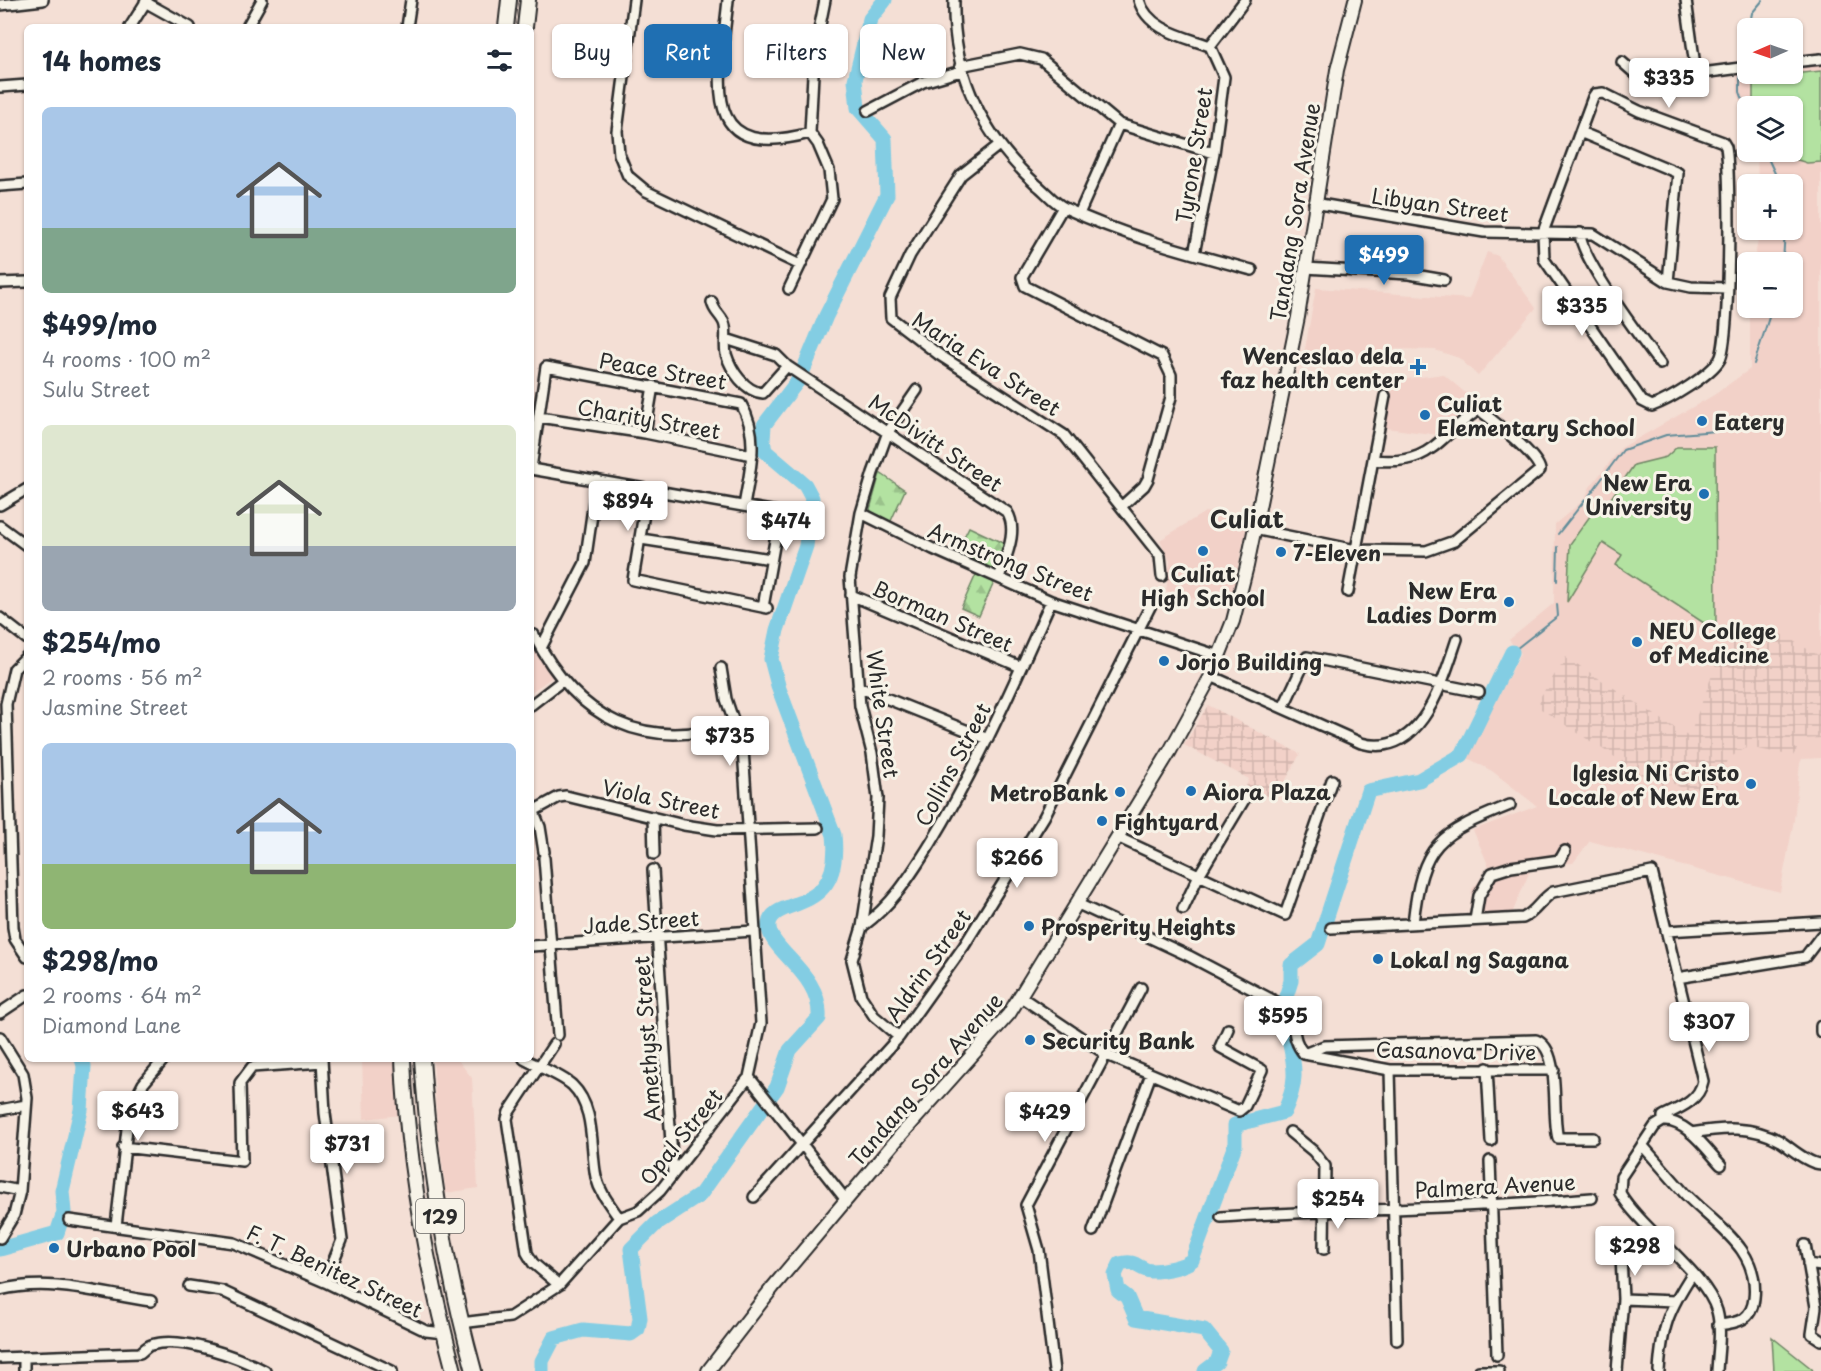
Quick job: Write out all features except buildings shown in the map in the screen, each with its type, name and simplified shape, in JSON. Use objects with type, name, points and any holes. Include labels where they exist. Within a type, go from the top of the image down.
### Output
[{"type":"main road","points":[[506,24],[509,0]]},
{"type":"main road","points":[[525,24],[528,0]]},
{"type":"main road","name":"Tandang Sora Avenue","points":[[708,1371],[846,1200],[900,1136],[989,1039],[1021,997],[1187,722],[1211,676],[1238,603],[1254,529],[1295,332],[1337,70],[1355,0]]},
{"type":"main road","name":"129","points":[[403,1062],[414,1174],[426,1251],[454,1371]]},
{"type":"main road","name":"129","points":[[422,1062],[435,1192],[461,1323],[474,1371]]},
{"type":"street","points":[[0,4],[43,0]]},
{"type":"street","points":[[134,0],[145,2],[185,24]]},
{"type":"street","points":[[249,24],[262,0]]},
{"type":"street","points":[[407,24],[411,0]]},
{"type":"street","points":[[634,0],[617,132],[619,154],[628,176],[646,191],[800,265]]},
{"type":"street","points":[[728,0],[720,104],[726,121],[740,134],[766,140],[788,139],[810,133]]},
{"type":"street","points":[[789,289],[832,199],[829,170],[810,133],[814,55],[825,0]]},
{"type":"street","points":[[954,0],[961,68],[968,92],[999,145],[1016,166],[1063,207],[1194,254],[1252,270]]},
{"type":"street","points":[[1139,0],[1141,7],[1163,30],[1210,46],[1245,0]]},
{"type":"street","points":[[1686,0],[1696,73]]},
{"type":"street","points":[[132,24],[145,2]]},
{"type":"street","name":"Tyrone Street","points":[[1194,254],[1214,153],[1224,77],[1210,46]]},
{"type":"street","points":[[868,111],[923,82],[961,68],[1020,54],[1041,59],[1119,124],[1214,153]]},
{"type":"street","points":[[1803,61],[1821,59]]},
{"type":"street","points":[[1622,62],[1631,72],[1649,79],[1737,68]]},
{"type":"street","points":[[0,87],[24,85]]},
{"type":"street","points":[[1599,92],[1654,118],[1723,142],[1726,147],[1725,342],[1719,362],[1711,371],[1656,405],[1649,406],[1642,401],[1546,263],[1543,232],[1580,132],[1593,97],[1599,92]]},
{"type":"street","points":[[1079,214],[1119,124]]},
{"type":"street","points":[[1580,132],[1678,173],[1668,282]]},
{"type":"street","name":"Maria Eva Street","points":[[999,145],[961,175],[910,255],[890,298],[891,318],[938,354],[1064,435],[1160,556],[1162,576]]},
{"type":"street","points":[[0,186],[24,184]]},
{"type":"street","name":"Libyan Street","points":[[1314,203],[1484,232],[1593,234],[1668,282],[1691,287],[1727,288]]},
{"type":"street","points":[[1063,207],[1022,277],[1025,286],[1162,356],[1171,375],[1171,397],[1148,478],[1144,486],[1122,506]]},
{"type":"street","points":[[1580,233],[1581,244],[1610,295],[1660,364]]},
{"type":"street","points":[[1305,268],[1408,274],[1444,279]]},
{"type":"street","points":[[0,283],[24,282]]},
{"type":"street","points":[[712,302],[714,310],[725,324],[726,354],[737,375],[757,392],[765,391],[787,366]]},
{"type":"street","name":"McDivitt Street","points":[[726,339],[776,355],[787,366],[1007,512],[1010,517],[1011,534],[999,578]]},
{"type":"street","name":"Peace Street","points":[[539,417],[546,367],[738,402],[750,420],[752,455],[744,506]]},
{"type":"street","points":[[645,434],[653,386]]},
{"type":"street","name":"White Street","points":[[899,1037],[874,1016],[861,996],[852,960],[862,927],[876,836],[878,798],[858,687],[850,577],[861,513],[888,432],[917,390]]},
{"type":"street","points":[[1348,592],[1385,396]]},
{"type":"street","points":[[1254,529],[1356,550],[1406,552],[1439,547],[1454,541],[1479,523],[1540,472],[1539,464],[1481,411],[1476,411],[1416,458],[1396,462],[1373,460]]},
{"type":"street","points":[[534,449],[539,417]]},
{"type":"street","name":"Charity Street","points":[[539,417],[645,434],[752,455]]},
{"type":"street","points":[[534,469],[776,511],[779,516],[771,559],[766,607],[633,580],[648,489]]},
{"type":"street","points":[[541,648],[585,563],[597,480]]},
{"type":"street","points":[[0,505],[24,491]]},
{"type":"street","name":"Armstrong Street","points":[[861,513],[1051,601],[1219,656]]},
{"type":"street","points":[[0,526],[24,544]]},
{"type":"street","points":[[641,539],[771,559]]},
{"type":"street","name":"Borman Street","points":[[851,595],[1021,667]]},
{"type":"street","name":"Aldrin Street","points":[[754,1197],[899,1037],[964,946],[1022,856],[1155,597]]},
{"type":"street","name":"Collins Street","points":[[862,927],[884,911],[904,885],[940,827],[988,739],[1051,601]]},
{"type":"street","points":[[0,618],[24,637]]},
{"type":"street","points":[[534,635],[562,681],[598,712],[642,731],[690,734],[736,723]]},
{"type":"street","points":[[1211,676],[1376,748],[1405,739],[1424,718],[1442,684],[1457,639]]},
{"type":"street","points":[[1283,708],[1307,657],[1479,692]]},
{"type":"street","points":[[24,659],[14,669],[6,704],[13,927],[15,939],[24,952]]},
{"type":"street","name":"Opal Street","points":[[461,1323],[510,1317],[559,1285],[618,1218],[638,1212],[660,1191],[730,1105],[749,1077],[761,1023],[748,866],[743,749],[726,699],[721,668]]},
{"type":"street","points":[[534,703],[562,681]]},
{"type":"street","points":[[858,687],[988,739]]},
{"type":"street","points":[[1117,837],[1285,915],[1332,780]]},
{"type":"street","points":[[1183,909],[1199,875],[1248,795]]},
{"type":"street","name":"Viola Street","points":[[534,807],[566,796],[717,830],[818,828]]},
{"type":"street","points":[[1413,923],[1417,889],[1426,859],[1449,833],[1510,805]]},
{"type":"street","points":[[534,811],[544,855],[556,1039],[540,1068],[509,1112],[507,1119],[527,1253],[532,1263],[559,1285]]},
{"type":"street","points":[[653,817],[654,854]]},
{"type":"street","points":[[1474,920],[1479,896],[1492,873],[1512,867],[1559,861],[1565,851]]},
{"type":"street","name":"Amethyst Street","points":[[652,870],[674,1173]]},
{"type":"street","points":[[1331,928],[1523,918],[1530,915],[1553,892],[1652,872],[1677,978],[1696,1040],[1702,1073],[1701,1090],[1686,1105],[1663,1116],[1663,1121],[1656,1126],[1621,1177],[1620,1193],[1692,1274],[1715,1305],[1718,1325],[1717,1371]]},
{"type":"street","points":[[1078,904],[1189,956],[1284,1006],[1293,1019],[1293,1038],[1304,1054]]},
{"type":"street","points":[[1666,931],[1821,922]]},
{"type":"street","name":"Jade Street","points":[[534,946],[753,931]]},
{"type":"street","points":[[1677,978],[1805,957],[1821,936]]},
{"type":"street","points":[[1054,1371],[1040,1250],[1026,1205],[1142,988]]},
{"type":"street","points":[[0,1013],[24,997]]},
{"type":"street","points":[[1021,997],[1107,1055],[1239,1111],[1245,1106],[1262,1070],[1220,1047],[1228,1029]]},
{"type":"street","points":[[1821,1026],[1821,1032]]},
{"type":"street","points":[[0,1037],[23,1074],[27,1105],[20,1191],[14,1215],[0,1239]]},
{"type":"street","name":"Casanova Drive","points":[[1536,1040],[1544,1046],[1554,1070],[1487,1068],[1390,1070],[1304,1054],[1324,1046],[1536,1040]]},
{"type":"street","points":[[116,1226],[123,1147],[129,1111],[136,1095],[162,1062]]},
{"type":"street","points":[[123,1147],[242,1161],[240,1083],[248,1070],[252,1067],[310,1062]]},
{"type":"street","points":[[322,1062],[325,1113],[342,1240],[325,1282]]},
{"type":"street","points":[[529,1062],[571,1084],[583,1098],[587,1110],[597,1178],[601,1191],[618,1218]]},
{"type":"street","points":[[1487,1068],[1491,1141]]},
{"type":"street","points":[[1390,1070],[1397,1340]]},
{"type":"street","points":[[1554,1070],[1558,1138],[1593,1138]]},
{"type":"street","points":[[1093,1231],[1151,1074]]},
{"type":"street","points":[[749,1077],[846,1200]]},
{"type":"street","points":[[0,1110],[27,1105]]},
{"type":"street","points":[[1663,1121],[1673,1123],[1691,1133],[1721,1165]]},
{"type":"street","points":[[1691,1133],[1718,1129],[1751,1129],[1777,1140],[1810,1161],[1821,1164]]},
{"type":"street","points":[[1290,1132],[1313,1151],[1325,1166],[1324,1249]]},
{"type":"street","points":[[1642,1145],[1687,1196],[1725,1231],[1752,1264],[1755,1284],[1752,1308],[1740,1322],[1718,1325]]},
{"type":"street","points":[[1490,1161],[1497,1355]]},
{"type":"street","points":[[0,1187],[20,1191]]},
{"type":"street","name":"Palmera Avenue","points":[[1221,1217],[1324,1210],[1491,1207],[1592,1198]]},
{"type":"street","name":"F. T. Benitez Street","points":[[69,1220],[234,1243],[325,1282],[426,1331],[444,1333]]},
{"type":"street","points":[[1805,1245],[1818,1307],[1812,1334],[1821,1341]]},
{"type":"street","points":[[1617,1371],[1623,1299],[1621,1256]]},
{"type":"street","points":[[1808,1264],[1821,1266]]},
{"type":"street","points":[[1659,1371],[1663,1330],[1675,1301],[1692,1274]]},
{"type":"street","points":[[0,1290],[26,1284],[57,1285],[151,1302]]},
{"type":"street","points":[[189,1286],[222,1291],[393,1371]]},
{"type":"street","points":[[1623,1299],[1675,1301]]},
{"type":"street","points":[[0,1358],[140,1353],[152,1345],[172,1344],[207,1347],[265,1371]]},
{"type":"street","points":[[24,1357],[24,1371]]},
{"type":"street","points":[[1479,1371],[1498,1371]]},
{"type":"shaded area","name":"New Era University","points":[[1821,65],[1821,758],[1802,759],[1800,763],[1794,820],[1780,892],[1590,841],[1573,863],[1532,866],[1508,923],[1478,923],[1470,910],[1472,889],[1490,869],[1473,830],[1537,806],[1492,771],[1466,757],[1521,653],[1509,640],[1554,603],[1555,524],[1584,500],[1590,487],[1621,448],[1714,395],[1750,369],[1750,318],[1803,318],[1803,252],[1756,252],[1758,240],[1803,240],[1803,174],[1758,174],[1757,162],[1803,162],[1803,96],[1739,96],[1737,84],[1803,84],[1803,66]]},
{"type":"shaded area","points":[[1487,252],[1498,256],[1536,308],[1478,376],[1459,358],[1435,350],[1397,349],[1345,361],[1303,360],[1316,288],[1469,299]]},
{"type":"shaded area","name":"Culiat Elementary School","points":[[1443,374],[1476,402],[1439,435],[1386,428],[1393,381]]},
{"type":"shaded area","name":"Culiat High School","points":[[1205,512],[1248,520],[1229,607],[1166,591],[1170,561],[1160,540]]},
{"type":"shaded area","points":[[1728,632],[1779,633],[1818,655],[1821,652],[1821,738],[1803,739],[1793,756],[1748,747],[1729,758],[1710,802],[1672,783],[1661,787],[1541,709],[1539,699],[1566,657],[1689,737]]},
{"type":"shaded area","points":[[534,648],[554,676],[534,690]]},
{"type":"shaded area","points":[[1208,705],[1300,754],[1275,800],[1246,786],[1249,779],[1184,745]]},
{"type":"shaded area","points":[[362,1062],[397,1062],[401,1115],[364,1119]]},
{"type":"shaded area","points":[[433,1062],[459,1062],[472,1078],[478,1188],[446,1193],[437,1125]]},
{"type":"green space","points":[[1821,71],[1821,162],[1803,162],[1803,96],[1753,96],[1753,84],[1803,84],[1803,73]]},
{"type":"green space","points":[[1677,447],[1715,447],[1716,631],[1616,565],[1622,555],[1603,543],[1567,602],[1570,544],[1595,509],[1607,504],[1634,465],[1666,457]]},
{"type":"green space","points":[[880,473],[905,490],[890,523],[873,515],[870,509]]},
{"type":"green space","points":[[969,527],[1007,545],[998,575],[955,555]]},
{"type":"green space","points":[[978,570],[996,578],[979,616],[961,608]]},
{"type":"green space","points":[[1772,1337],[1812,1369],[1813,1371],[1774,1371]]},
{"type":"waterway","points":[[542,1371],[542,1361],[554,1338],[583,1330],[631,1334],[638,1329],[640,1318],[631,1249],[657,1223],[700,1195],[777,1087],[790,1050],[819,1018],[818,1002],[812,988],[804,975],[776,943],[770,934],[769,924],[773,915],[818,892],[828,880],[834,861],[834,835],[779,689],[771,659],[777,630],[806,546],[812,498],[805,485],[765,451],[763,440],[764,425],[800,378],[826,316],[887,195],[885,139],[858,108],[855,80],[870,19],[885,0]]},
{"type":"waterway","points":[[1751,18],[1752,13],[1763,0]]},
{"type":"waterway","points":[[1740,84],[1742,96]]},
{"type":"waterway","points":[[1770,162],[1775,174]]},
{"type":"waterway","points":[[1784,240],[1784,252]]},
{"type":"waterway","points":[[1754,364],[1769,318]]},
{"type":"waterway","points":[[1589,496],[1623,450],[1666,435],[1717,431]]},
{"type":"waterway","points":[[1558,534],[1585,500]]},
{"type":"waterway","points":[[1557,581],[1558,547]]},
{"type":"waterway","points":[[1512,652],[1558,616],[1557,604]]},
{"type":"waterway","points":[[1285,1000],[1291,981],[1291,965],[1318,944],[1368,791],[1419,780],[1462,755],[1512,652]]},
{"type":"waterway","points":[[1205,1371],[1217,1362],[1221,1351],[1204,1330],[1136,1318],[1127,1297],[1118,1290],[1115,1275],[1120,1264],[1130,1263],[1156,1271],[1179,1267],[1192,1260],[1235,1145],[1235,1125],[1284,1112],[1294,1077],[1289,1040]]},
{"type":"waterway","points":[[0,1249],[57,1233],[64,1212],[62,1191],[81,1110],[83,1062]]},
{"type":"place","name":"Wenceslao dela faz health center","points":[[1418,367]]},
{"type":"place","name":"Culiat Elementary School","points":[[1425,415]]},
{"type":"place","name":"Eatery","points":[[1702,421]]},
{"type":"place","name":"New Era University","points":[[1704,494]]},
{"type":"place","name":"Culiat High School","points":[[1203,551]]},
{"type":"place","name":"7-Eleven","points":[[1281,552]]},
{"type":"place","name":"New Era Ladies Dorm","points":[[1509,602]]},
{"type":"place","name":"NEU College of Medicine","points":[[1637,642]]},
{"type":"place","name":"Jorjo Building","points":[[1164,661]]},
{"type":"place","name":"Iglesia Ni Cristo Locale of New Era","points":[[1751,784]]},
{"type":"place","name":"Aiora Plaza","points":[[1191,791]]},
{"type":"place","name":"MetroBank","points":[[1120,792]]},
{"type":"place","name":"Fightyard","points":[[1102,821]]},
{"type":"place","name":"Prosperity Heights","points":[[1029,926]]},
{"type":"place","name":"Lokal ng Sagana","points":[[1378,959]]},
{"type":"place","name":"Security Bank","points":[[1030,1040]]},
{"type":"place","name":"Urbano Pool","points":[[54,1248]]},
{"type":"district","name":"Culiat","points":[[1247,518]]}]
